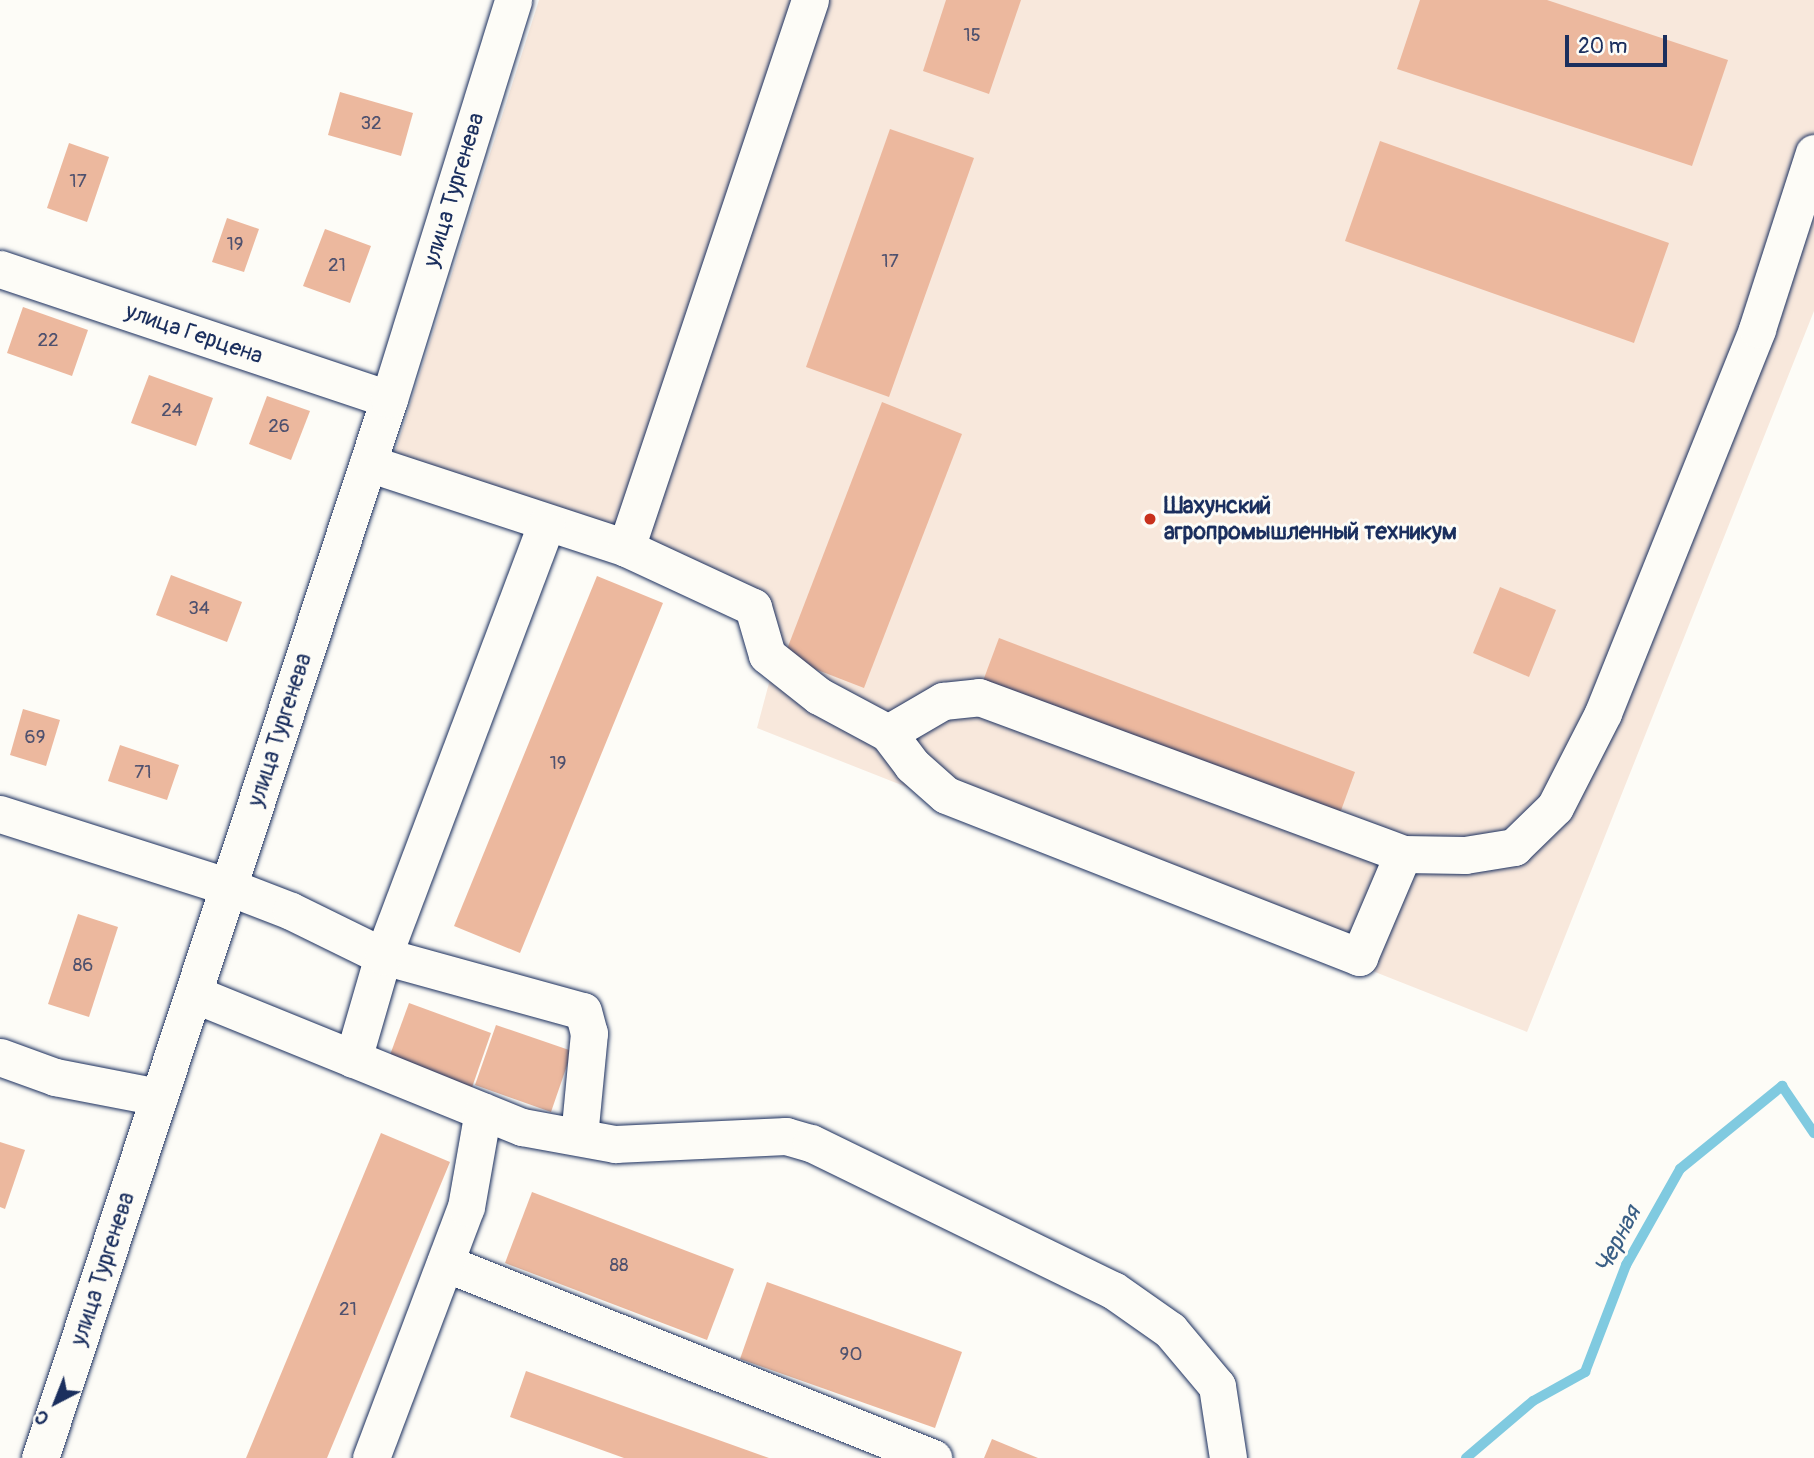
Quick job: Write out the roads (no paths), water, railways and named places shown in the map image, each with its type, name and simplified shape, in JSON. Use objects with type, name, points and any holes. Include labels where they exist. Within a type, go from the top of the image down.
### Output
[{"type":"street","name":"улица Тургенева","points":[[42,1457],[389,399],[513,0]]},
{"type":"street","points":[[626,548],[810,0]]},
{"type":"street","points":[[888,733],[943,701],[979,697],[1404,854],[1465,855],[1514,847],[1555,807],[1603,713],[1757,329],[1814,153]]},
{"type":"street","name":"улица Герцена","points":[[0,269],[389,399]]},
{"type":"street","points":[[368,463],[547,525],[626,548],[753,607],[768,655],[819,696],[888,733],[912,765],[946,795],[1359,957],[1404,854]]},
{"type":"street","points":[[354,1059],[383,956],[547,525]]},
{"type":"street","points":[[0,814],[229,887],[291,911],[383,956],[583,1011],[589,1033],[579,1137]]},
{"type":"street","points":[[194,994],[522,1127],[615,1144],[786,1136],[811,1143],[1113,1290],[1170,1330],[1217,1385],[1228,1458]]},
{"type":"street","points":[[0,1057],[55,1077],[159,1097]]},
{"type":"street","points":[[371,1458],[467,1207],[483,1111]]},
{"type":"street","points":[[445,1264],[933,1458]]},
{"type":"waterway","name":"Черная","points":[[1466,1458],[1533,1401],[1585,1372],[1626,1265],[1680,1169],[1782,1086],[1814,1133]]},
{"type":"place","name":"Шахунский агропромышленный техникум","points":[[1150,519]]}]
